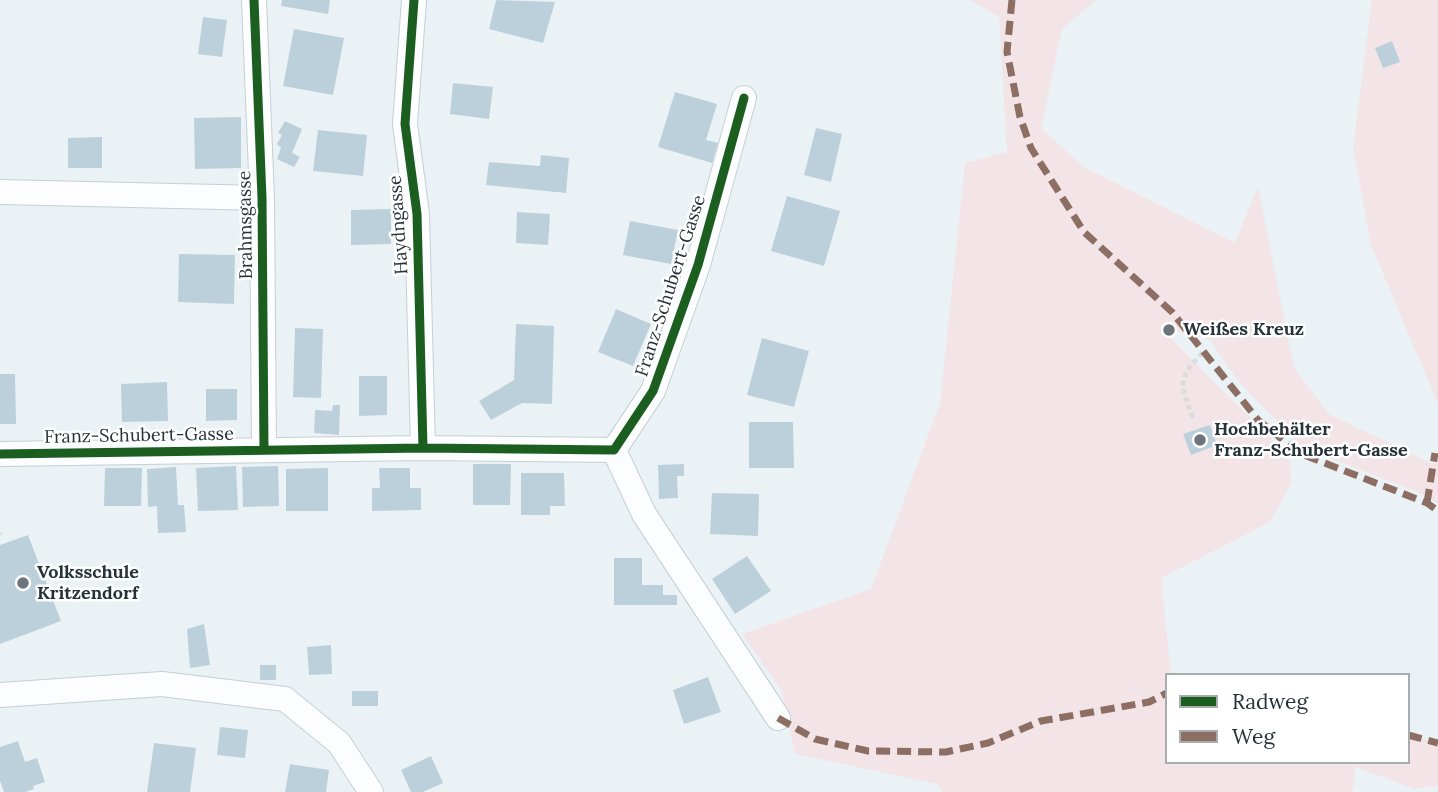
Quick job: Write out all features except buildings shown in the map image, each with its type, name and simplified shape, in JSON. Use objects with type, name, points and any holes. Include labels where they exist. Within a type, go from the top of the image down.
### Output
[{"type":"street","name":"Brahmsgasse","points":[[254,0],[262,198],[264,450]]},
{"type":"street","name":"Haydngasse","points":[[414,0],[405,124],[417,214],[423,448]]},
{"type":"street","name":"Franz-Schubert-Gasse","points":[[0,454],[423,448],[614,450],[653,391],[698,265],[744,98]]},
{"type":"street","points":[[0,192],[262,198]]},
{"type":"street","points":[[614,450],[644,514],[778,718]]},
{"type":"street","points":[[0,695],[162,684],[285,699],[339,743],[370,792]]},
{"type":"path","points":[[1193,418],[1182,380],[1188,367],[1203,352]]},
{"type":"shaded area","points":[[970,0],[1096,0],[1062,29],[1041,128],[1084,167],[1235,243],[1258,187],[1294,368],[1329,414],[1433,464],[1438,461],[1438,504],[1422,494],[1302,447],[1239,382],[1209,339],[1161,328],[1289,457],[1292,482],[1270,522],[1161,578],[1171,673],[1165,673],[1165,764],[1410,764],[1410,736],[1438,743],[1438,786],[1414,789],[1356,767],[1352,792],[943,792],[937,784],[795,754],[781,690],[742,634],[871,589],[940,403],[965,163],[1007,152],[999,17]]},
{"type":"shaded area","points":[[1372,0],[1438,0],[1438,404],[1371,245],[1353,147]]},
{"type":"marked path","points":[[1012,0],[1007,52],[1020,117],[1031,148],[1084,232],[1172,312],[1258,420],[1299,453],[1427,503],[1438,511]]},
{"type":"marked path","points":[[1427,503],[1435,453]]},
{"type":"marked path","points":[[778,718],[815,739],[868,751],[946,752],[988,743],[1041,721],[1149,702],[1165,694]]},
{"type":"marked path","points":[[1410,736],[1438,743]]},
{"type":"cycle path","points":[[254,0],[262,198],[264,450]]},
{"type":"cycle path","points":[[414,0],[405,124],[417,214],[423,448]]},
{"type":"cycle path","points":[[0,454],[423,448],[614,450],[653,391],[698,265],[744,98]]},
{"type":"place","name":"Weißes Kreuz","points":[[1169,330]]},
{"type":"place","name":"Hochbehälter Franz-Schubert-Gasse","points":[[1200,440]]},
{"type":"place","name":"Volksschule Kritzendorf","points":[[23,583]]}]
